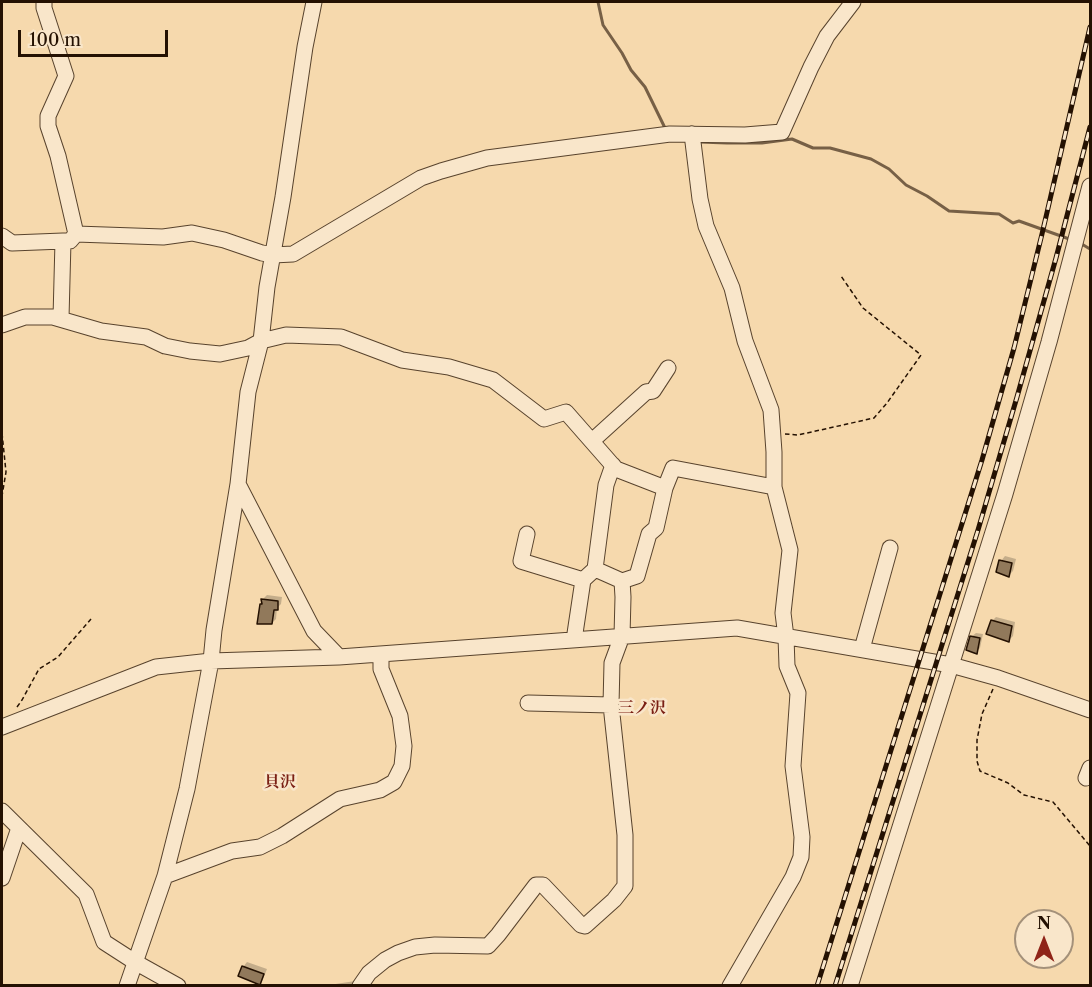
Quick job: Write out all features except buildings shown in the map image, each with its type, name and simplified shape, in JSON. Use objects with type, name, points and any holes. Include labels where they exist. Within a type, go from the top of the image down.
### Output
[{"type":"street","points":[[44,2],[66,76],[48,116],[48,126],[58,156],[70,238],[61,318]]},
{"type":"street","points":[[127,986],[165,876],[187,789],[211,661],[238,484],[248,392],[261,341],[267,287],[314,2]]},
{"type":"street","points":[[2,237],[12,243],[70,238],[163,237],[192,233],[224,240],[262,253],[293,254],[421,178],[487,158],[670,134],[745,135],[782,132],[827,36],[854,2]]},
{"type":"street","points":[[693,134],[700,199],[706,226],[732,288],[745,341],[771,410],[774,487],[790,550],[783,613],[787,666],[798,693],[793,766],[802,837],[801,858],[793,877],[730,986]]},
{"type":"street","points":[[850,986],[1012,473],[1090,186]]},
{"type":"street","points":[[2,325],[25,317],[61,318],[101,331],[146,337],[165,346],[220,354],[248,348],[261,341],[286,335],[341,337],[402,360],[449,367],[493,380],[544,419],[566,412],[616,469],[666,488]]},
{"type":"street","points":[[592,441],[646,392],[653,391],[668,368]]},
{"type":"street","points":[[574,640],[583,580],[595,569],[606,485],[613,465]]},
{"type":"street","points":[[595,569],[622,581],[637,576],[649,534],[656,528],[673,468],[774,487]]},
{"type":"street","points":[[238,484],[314,631],[339,657]]},
{"type":"street","points":[[527,534],[521,561],[583,580]]},
{"type":"street","points":[[862,649],[890,548]]},
{"type":"street","points":[[360,986],[369,973],[385,960],[415,947],[488,946],[536,885],[543,885],[580,926],[585,927],[626,886],[626,835],[611,705],[612,663],[622,636],[622,581]]},
{"type":"street","points":[[4,726],[156,667],[211,661],[339,657],[737,628],[951,665],[998,678],[1090,710]]},
{"type":"street","points":[[165,876],[232,851],[260,847],[282,836],[340,799],[380,790],[394,782],[402,766],[404,746],[400,716],[381,669],[381,654]]},
{"type":"street","points":[[528,703],[611,705]]},
{"type":"street","points":[[2,811],[86,894],[104,942],[178,986]]},
{"type":"street","points":[[2,878],[20,828]]},
{"type":"path","points":[[772,432],[798,435],[874,418],[921,355],[863,308],[841,276]]},
{"type":"path","points":[[2,433],[6,472],[2,496]]},
{"type":"path","points":[[4,726],[6,718],[22,700],[39,669],[58,657],[91,619]]},
{"type":"path","points":[[998,678],[982,714],[977,740],[977,761],[981,771],[1008,783],[1024,795],[1053,802],[1090,846]]},
{"type":"waterway","points":[[598,2],[603,25],[631,70],[645,87],[665,128]]},
{"type":"waterway","points":[[699,142],[762,143],[792,139],[813,148],[830,148],[871,159],[889,169],[906,185],[949,211],[999,214],[1013,223],[1019,221],[1072,240]]},
{"type":"waterway","points":[[1080,243],[1090,249]]},
{"type":"railway","points":[[817,986],[982,460],[1014,348],[1090,27]]},
{"type":"railway","points":[[835,986],[978,530],[1056,258],[1090,127]]},
{"type":"district","name":"三ノ沢","points":[[642,708]]},
{"type":"district","name":"貝沢","points":[[280,782]]}]
